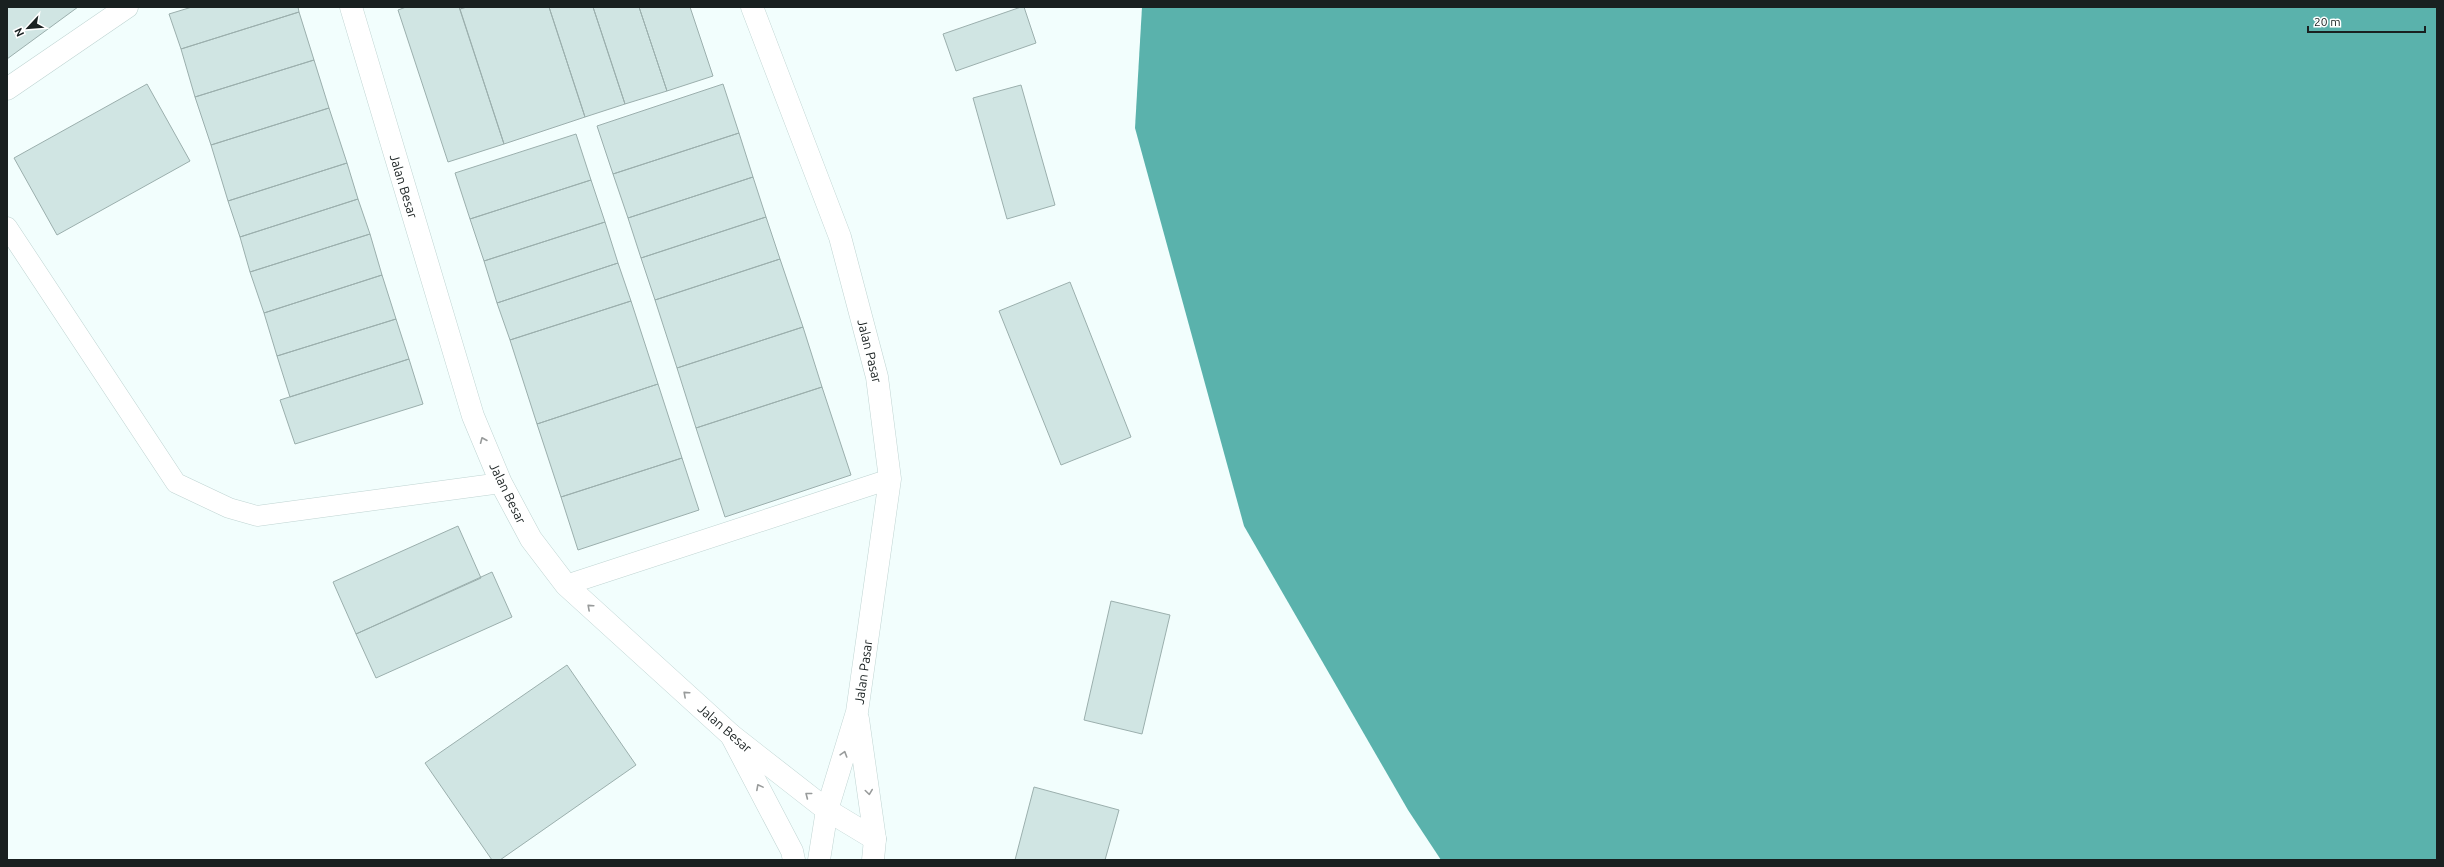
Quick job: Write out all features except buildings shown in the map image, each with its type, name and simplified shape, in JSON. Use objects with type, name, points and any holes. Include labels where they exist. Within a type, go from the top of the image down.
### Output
[{"type":"street","points":[[7,89],[127,7]]},
{"type":"street","name":"Jalan Besar","points":[[351,7],[473,416],[501,483],[531,539],[566,585],[731,735],[827,810],[874,850]]},
{"type":"street","name":"Jalan Pasar","points":[[752,7],[840,237],[877,377],[890,479],[857,712]]},
{"type":"street","points":[[819,860],[827,810],[857,712]]},
{"type":"street","points":[[857,712],[874,850]]},
{"type":"street","points":[[731,735],[792,851],[794,860]]},
{"type":"lane","points":[[7,227],[176,483],[229,508],[257,516],[501,483]]},
{"type":"lane","points":[[566,585],[890,479]]},
{"type":"water","points":[[1142,7],[2437,7],[2437,860],[1441,860],[1408,810],[1244,526],[1135,128]]}]
